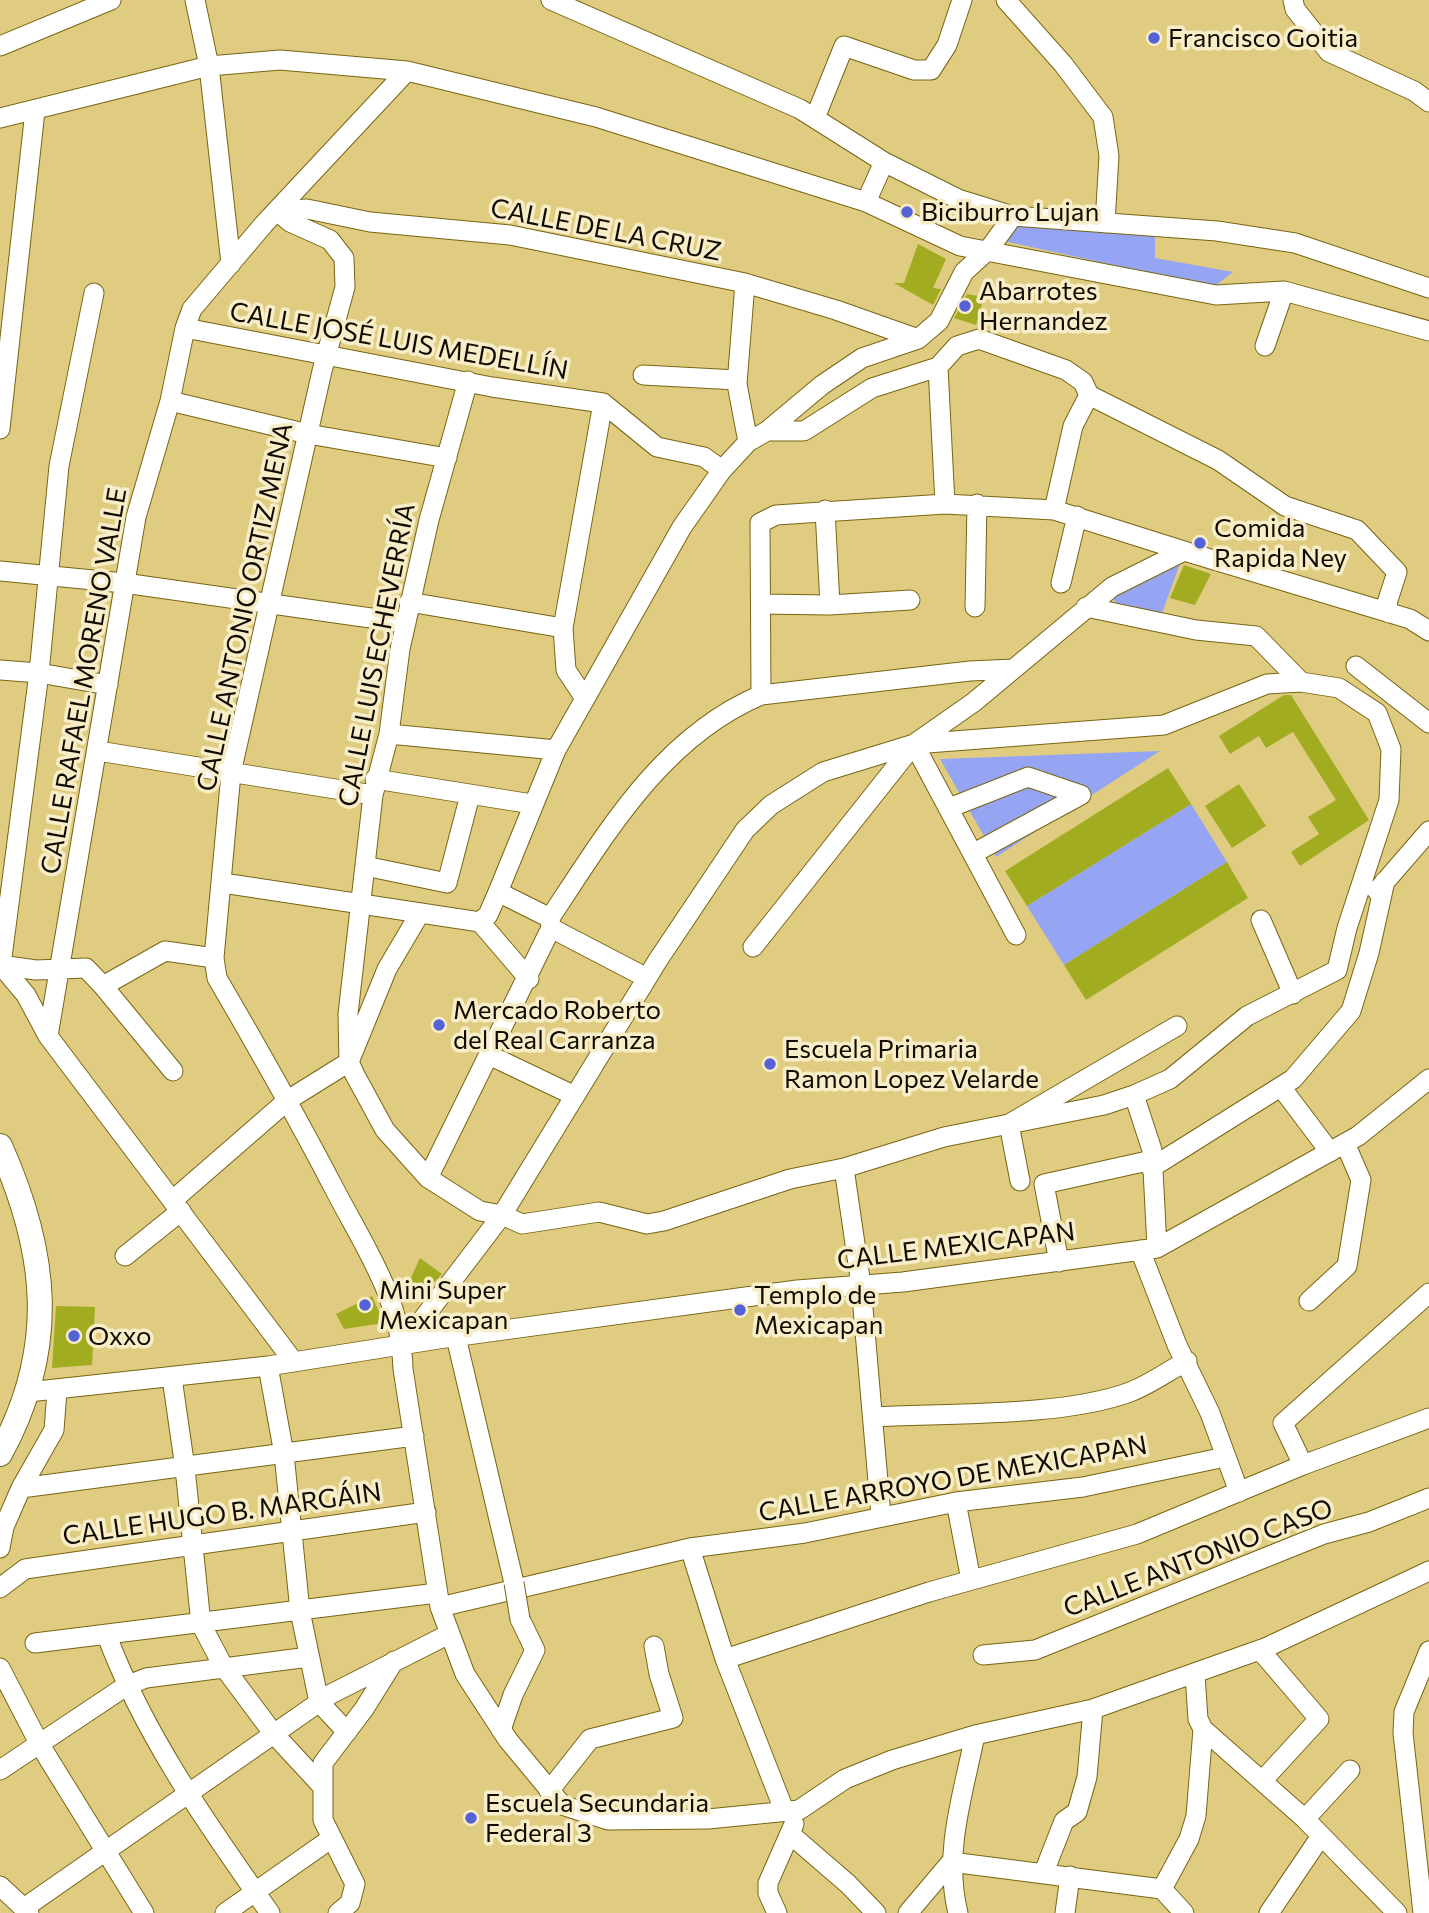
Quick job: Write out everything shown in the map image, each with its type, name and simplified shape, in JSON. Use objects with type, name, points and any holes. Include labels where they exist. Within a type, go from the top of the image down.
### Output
[{"type":"main road","points":[[0,1146],[26,1216],[39,1281],[39,1345],[20,1418],[0,1454]]},
{"type":"street","points":[[0,46],[111,0]]},
{"type":"street","points":[[195,0],[209,66],[231,264]]},
{"type":"street","points":[[551,0],[815,118],[884,162],[958,199],[1013,216],[1217,231],[1295,243],[1429,288]]},
{"type":"street","points":[[815,118],[845,46],[914,70],[931,70],[947,45],[962,0]]},
{"type":"street","points":[[1006,0],[1063,64],[1103,117],[1109,156],[1105,223]]},
{"type":"street","points":[[1293,0],[1295,9],[1329,52],[1424,95]]},
{"type":"street","points":[[0,118],[209,66],[280,60],[407,71],[596,117],[866,202],[960,246],[989,249],[1151,284],[1216,295],[1284,291],[1429,331]]},
{"type":"street","name":"CALLE RAFAEL MORENO VALLE","points":[[48,1036],[136,517],[170,401],[185,328],[192,309],[407,71]]},
{"type":"street","points":[[0,429],[35,111]]},
{"type":"street","points":[[866,202],[884,162]]},
{"type":"street","name":"CALLE DE LA CRUZ","points":[[278,211],[307,209],[370,222],[510,235],[745,284],[836,310],[918,339]]},
{"type":"street","name":"CALLE ANTONIO ORTIZ MENA","points":[[278,211],[290,222],[330,240],[344,258],[345,287],[268,604],[231,774],[214,958],[217,978],[288,1100],[393,1301],[403,1345],[439,1600],[451,1641],[465,1674],[501,1730],[562,1805],[608,1820],[696,1819],[791,1810]]},
{"type":"street","points":[[480,922],[488,915],[532,804],[584,697],[682,527],[722,470],[748,442],[767,431],[822,385],[862,358],[918,339],[939,321],[964,272],[989,249],[1013,216]]},
{"type":"street","points":[[745,284],[737,380],[748,442]]},
{"type":"street","points":[[1265,346],[1284,291]]},
{"type":"street","points":[[94,293],[59,466],[40,673],[1,965],[26,995],[48,1036],[295,1362]]},
{"type":"street","name":"CALLE JOSÉ LUIS MEDELLÍN","points":[[185,328],[603,404]]},
{"type":"street","points":[[767,431],[804,431],[872,388],[938,367],[957,346],[979,339],[1066,370],[1083,382],[1089,395],[1218,460],[1284,506],[1357,530],[1397,572],[1387,603],[1389,613]]},
{"type":"street","points":[[938,367],[945,504]]},
{"type":"street","points":[[643,375],[737,380]]},
{"type":"street","name":"CALLE LUIS ECHEVERRÍA","points":[[349,1062],[348,1014],[374,787],[389,734],[409,602],[468,381]]},
{"type":"street","points":[[1054,510],[1073,426],[1089,395]]},
{"type":"street","points":[[170,401],[308,434],[447,458]]},
{"type":"street","points":[[584,697],[566,670],[563,628],[603,404],[657,447],[704,457],[722,470]]},
{"type":"street","points":[[975,607],[977,504]]},
{"type":"street","points":[[761,695],[760,523],[776,515],[825,510],[977,504],[1054,510],[1410,619],[1429,631]]},
{"type":"street","points":[[825,510],[830,605]]},
{"type":"street","points":[[1060,583],[1077,516]]},
{"type":"street","points":[[753,947],[915,744],[974,702],[1112,587],[1184,551]]},
{"type":"street","points":[[0,571],[124,583],[405,623]]},
{"type":"street","points":[[761,604],[830,605],[910,600]]},
{"type":"street","points":[[409,602],[563,628]]},
{"type":"street","points":[[1086,607],[1196,630],[1256,636],[1301,682]]},
{"type":"street","points":[[1356,666],[1429,723]]},
{"type":"street","points":[[428,1178],[529,979],[551,923],[593,853],[660,764],[712,721],[761,695],[970,671],[1013,669]]},
{"type":"street","points":[[0,670],[40,673],[108,685]]},
{"type":"street","points":[[349,1062],[385,1130],[428,1178],[480,1212],[502,1215],[522,1224],[599,1212],[648,1224],[790,1179],[844,1168],[944,1137],[1104,1105],[1134,1096],[1170,1079],[1247,1016],[1337,970],[1347,928],[1389,800],[1391,749],[1377,713],[1339,688],[1301,682],[1267,684],[1164,725],[915,744],[823,772],[771,805],[745,830],[727,854],[647,978],[502,1215],[403,1345]]},
{"type":"street","points":[[389,734],[556,750]]},
{"type":"street","points":[[915,744],[1016,935]]},
{"type":"street","points":[[98,751],[231,774],[470,795],[532,804]]},
{"type":"street","points":[[949,808],[1028,777],[1081,794],[974,853]]},
{"type":"street","points":[[365,866],[447,884],[470,795]]},
{"type":"street","points":[[1347,928],[1429,831]]},
{"type":"street","points":[[1059,1262],[1044,1184],[1151,1164],[1293,1079],[1351,1011],[1369,953],[1385,881]]},
{"type":"street","points":[[223,883],[480,922],[529,979]]},
{"type":"street","points":[[498,892],[647,978]]},
{"type":"street","points":[[125,1256],[288,1100],[349,1062],[387,969],[419,913]]},
{"type":"street","points":[[1261,920],[1293,994]]},
{"type":"street","points":[[103,986],[165,951],[214,958]]},
{"type":"street","points":[[1,965],[36,970],[86,968],[173,1071]]},
{"type":"street","points":[[1009,1124],[1177,1026]]},
{"type":"street","points":[[489,1055],[575,1096]]},
{"type":"street","name":"CALLE MEXICAPAN","points":[[28,1392],[57,1391],[268,1366],[797,1290],[1059,1262],[1148,1249],[1338,1148],[1429,1079]]},
{"type":"street","points":[[1281,1087],[1338,1148],[1361,1180],[1347,1266],[1309,1301]]},
{"type":"street","points":[[1134,1096],[1152,1150],[1148,1249],[1186,1361],[1210,1413],[1224,1457],[1240,1492]]},
{"type":"street","points":[[1009,1124],[1020,1181]]},
{"type":"street","points":[[844,1168],[861,1285],[881,1517]]},
{"type":"street","points":[[1303,1465],[1283,1423],[1429,1293]]},
{"type":"street","points":[[456,1337],[514,1583],[520,1619],[535,1650],[513,1695],[501,1730]]},
{"type":"street","points":[[873,1417],[1095,1402],[1131,1391],[1186,1361]]},
{"type":"street","points":[[268,1366],[284,1454],[300,1611],[309,1657],[319,1702],[346,1732]]},
{"type":"street","points":[[172,1378],[185,1468],[201,1623],[223,1667],[273,1733],[323,1787]]},
{"type":"street","points":[[0,1548],[4,1527],[21,1488],[54,1430],[57,1391]]},
{"type":"street","points":[[725,1659],[971,1580],[1136,1534],[1303,1465],[1429,1418]]},
{"type":"street","points":[[21,1488],[414,1436]]},
{"type":"street","name":"CALLE ARROYO DE MEXICAPAN","points":[[35,1643],[300,1611],[439,1600],[690,1548],[805,1533],[956,1502],[1083,1487],[1224,1457]]},
{"type":"street","name":"CALLE ANTONIO CASO","points":[[983,1656],[1035,1650],[1324,1535],[1369,1522],[1429,1498]]},
{"type":"street","points":[[956,1502],[971,1580]]},
{"type":"street","name":"CALLE HUGO B. MARGÁIN","points":[[0,1588],[25,1569],[426,1512]]},
{"type":"street","points":[[690,1548],[725,1659],[791,1810],[790,1834],[768,1883],[768,1893],[778,1913]]},
{"type":"street","points":[[791,1810],[845,1779],[892,1760],[975,1735],[1093,1709],[1195,1675],[1260,1650],[1429,1571]]},
{"type":"street","points":[[107,1636],[126,1686],[188,1794],[270,1913]]},
{"type":"street","points":[[0,1886],[27,1911],[104,1853],[319,1702],[395,1660],[451,1641]]},
{"type":"street","points":[[549,1791],[590,1739],[673,1718],[653,1646]]},
{"type":"street","points":[[1260,1650],[1319,1719],[1262,1781]]},
{"type":"street","points":[[0,1770],[126,1686],[146,1678],[309,1657]]},
{"type":"street","points":[[338,1913],[350,1903],[355,1884],[323,1820],[323,1763],[395,1660]]},
{"type":"street","points":[[1407,1913],[1422,1904],[1403,1734],[1405,1713],[1428,1661]]},
{"type":"street","points":[[0,1668],[40,1745],[104,1853],[144,1913]]},
{"type":"street","points":[[1195,1675],[1198,1719],[1203,1729],[1305,1819],[1397,1913]]},
{"type":"street","points":[[1044,1872],[1065,1821],[1077,1812],[1087,1777],[1093,1709]]},
{"type":"street","points":[[1162,1889],[1189,1839],[1196,1816],[1203,1729]]},
{"type":"street","points":[[958,1913],[951,1862],[954,1831],[975,1735]]},
{"type":"street","points":[[1305,1819],[1350,1770]]},
{"type":"street","points":[[790,1834],[848,1884],[876,1913]]},
{"type":"street","points":[[1269,1913],[1321,1836]]},
{"type":"street","points":[[225,1913],[332,1838]]},
{"type":"street","points":[[951,1862],[1162,1889],[1184,1913]]},
{"type":"street","points":[[908,1913],[951,1862]]},
{"type":"street","points":[[1065,1913],[1070,1876]]},
{"type":"shaded area","points":[[1013,222],[1155,235],[1155,258],[1233,272],[1214,287],[999,240]]},
{"type":"shaded area","points":[[1184,552],[1160,619],[1121,611],[1111,595]]},
{"type":"shaded area","points":[[1160,751],[996,857],[940,759]]},
{"type":"shaded area","points":[[1191,804],[1227,862],[1064,965],[1027,906]]},
{"type":"building","points":[[918,244],[946,259],[933,288],[941,289],[933,305],[894,283],[904,283]]},
{"type":"building","name":"Abarrotes Hernandez","points":[[967,294],[984,297],[976,325],[954,318]]},
{"type":"building","points":[[1184,565],[1211,574],[1195,605],[1170,598]]},
{"type":"building","points":[[1284,695],[1291,695],[1369,820],[1300,866],[1291,852],[1319,834],[1308,817],[1336,800],[1293,732],[1266,748],[1259,736],[1230,754],[1219,736]]},
{"type":"building","points":[[1168,768],[1191,804],[1027,906],[1005,871]]},
{"type":"building","points":[[1239,784],[1266,826],[1232,848],[1205,806]]},
{"type":"building","points":[[1227,862],[1248,898],[1086,1000],[1064,965]]},
{"type":"building","points":[[420,1258],[442,1274],[422,1295],[408,1284]]},
{"type":"building","name":"Mini Super Mexicapan","points":[[372,1296],[384,1323],[344,1329],[336,1314]]},
{"type":"building","name":"Oxxo","points":[[56,1306],[95,1307],[92,1365],[52,1368]]},
{"type":"place","name":"Francisco Goitia","points":[[1154,38]]},
{"type":"place","name":"Biciburro Lujan","points":[[907,212]]},
{"type":"place","name":"Abarrotes Hernandez","points":[[965,306]]},
{"type":"place","name":"Comida Rapida Ney","points":[[1200,543]]},
{"type":"place","name":"Mercado Roberto del Real Carranza","points":[[439,1025]]},
{"type":"place","name":"Escuela Primaria Ramon Lopez Velarde","points":[[770,1064]]},
{"type":"place","name":"Mini Super Mexicapan","points":[[365,1305]]},
{"type":"place","name":"Templo de Mexicapan","points":[[740,1310]]},
{"type":"place","name":"Oxxo","points":[[74,1336]]},
{"type":"place","name":"Escuela Secundaria Federal 3","points":[[471,1818]]}]
